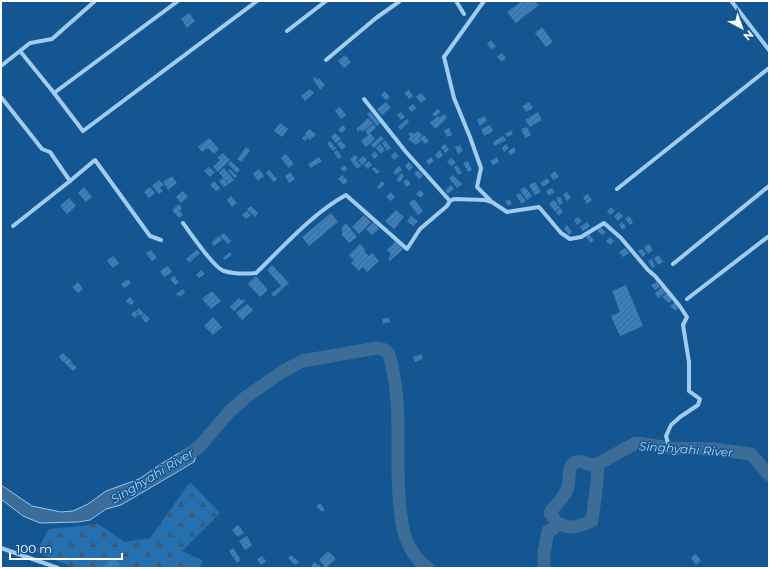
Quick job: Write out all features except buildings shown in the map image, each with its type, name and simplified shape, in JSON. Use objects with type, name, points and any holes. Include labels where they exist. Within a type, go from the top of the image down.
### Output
[{"type":"street","points":[[1,66],[30,43],[52,39],[95,1]]},
{"type":"street","points":[[54,93],[178,1]]},
{"type":"street","points":[[20,51],[83,131],[257,1]]},
{"type":"street","points":[[287,31],[326,1]]},
{"type":"street","points":[[326,60],[376,18],[400,1]]},
{"type":"street","points":[[456,1],[464,14]]},
{"type":"street","points":[[484,1],[444,57],[454,98],[481,168],[477,187],[492,202],[507,212],[539,207],[561,233],[570,239],[581,237],[604,223],[621,238],[679,305],[687,317],[683,325],[689,362],[689,391],[700,399],[698,405],[680,417],[672,425],[666,436],[668,443]]},
{"type":"street","points":[[732,2],[769,50]]},
{"type":"street","points":[[617,189],[769,68]]},
{"type":"street","points":[[1,97],[42,149],[50,152],[70,181]]},
{"type":"street","points":[[364,99],[406,152],[450,201]]},
{"type":"street","points":[[13,226],[95,160],[150,236],[161,240]]},
{"type":"street","points":[[673,264],[769,186]]},
{"type":"street","points":[[183,224],[218,268],[223,271],[248,274],[256,273],[310,222],[346,195],[407,249],[420,229],[447,206],[450,201],[454,199],[485,200],[492,202]]},
{"type":"street","points":[[687,299],[769,236]]},
{"type":"street","points":[[1,548],[58,568]]},
{"type":"green space","points":[[190,482],[220,513],[182,551],[202,560],[202,568],[75,568],[36,552],[49,529],[98,524],[125,542],[150,538]]},
{"type":"water","points":[[199,447],[194,462],[121,505],[106,509],[90,520],[78,522],[40,523],[23,516],[1,499],[1,485],[32,506],[61,512],[73,511],[88,504],[106,491],[139,479],[187,448]]},
{"type":"waterway","name":"Singhyahi River","points":[[184,457],[199,447],[230,411],[246,397],[282,372],[302,361],[377,348],[385,350],[390,359],[396,392],[398,422],[398,482],[403,527],[411,550],[428,568]]},
{"type":"waterway","name":"Singhyahi River","points":[[544,568],[544,553],[548,531],[553,529],[557,523],[575,527],[592,521],[598,464],[636,443],[671,448],[714,449],[751,454],[769,475]]},
{"type":"waterway","name":"Singhyahi River","points":[[557,523],[550,513],[567,491],[571,466],[579,461],[589,464],[598,464]]}]
